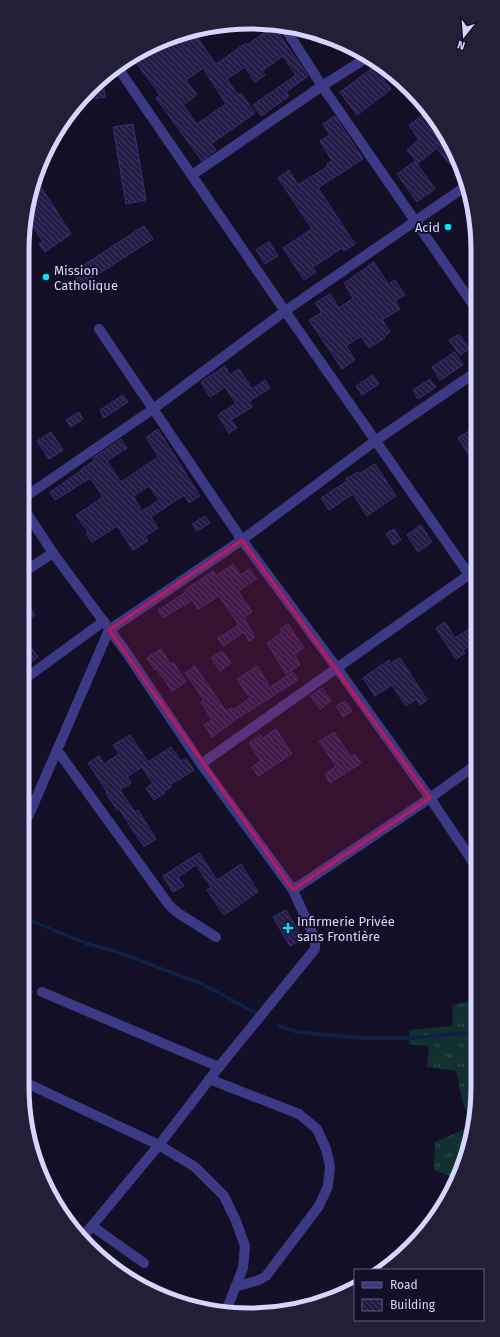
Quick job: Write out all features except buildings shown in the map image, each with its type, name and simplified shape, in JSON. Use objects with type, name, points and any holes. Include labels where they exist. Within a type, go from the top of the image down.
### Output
[{"type":"street","points":[[288,32],[322,86],[471,302]]},
{"type":"street","points":[[192,176],[322,86],[363,60]]},
{"type":"street","points":[[120,71],[375,441],[471,569]]},
{"type":"street","points":[[29,494],[153,409],[285,311],[462,189]]},
{"type":"street","points":[[99,329],[242,540],[337,668],[471,858]]},
{"type":"street","points":[[29,676],[242,540],[375,441],[471,375]]},
{"type":"street","points":[[29,517],[53,553],[107,626],[201,764],[293,890],[316,939],[314,949],[209,1079],[160,1145],[85,1234]]},
{"type":"street","points":[[29,568],[53,553]]},
{"type":"street","points":[[201,764],[471,573]]},
{"type":"street","points":[[29,815],[107,626]]},
{"type":"street","points":[[57,750],[169,905],[178,913],[216,937]]},
{"type":"street","points":[[293,890],[430,798],[471,768]]},
{"type":"street","points":[[42,992],[219,1067]]},
{"type":"street","points":[[209,1079],[299,1114],[317,1129],[326,1149],[330,1166],[328,1186],[319,1206],[266,1276],[235,1287]]},
{"type":"street","points":[[29,1084],[160,1145],[195,1167],[224,1196],[236,1221],[245,1246],[243,1268],[227,1307]]},
{"type":"street","points":[[92,1226],[144,1263]]},
{"type":"highlighted area","points":[[242,540],[430,798],[293,890],[109,630]]},
{"type":"green space","points":[[471,1001],[471,1101],[469,1118],[462,1100],[456,1071],[427,1067],[429,1046],[409,1044],[409,1030],[453,1026],[452,1005]]},
{"type":"green space","points":[[467,1128],[452,1177],[434,1170],[435,1142]]},
{"type":"waterway","points":[[29,920],[85,943],[120,953],[202,984],[256,1013]]},
{"type":"waterway","points":[[279,1026],[297,1032],[359,1038],[410,1038],[471,1033]]},
{"type":"place","name":"Acid","points":[[448,227]]},
{"type":"place","name":"Mission Catholique","points":[[46,277]]},
{"type":"place","name":"Infirmerie Privée sans Frontière","points":[[288,928]]}]
